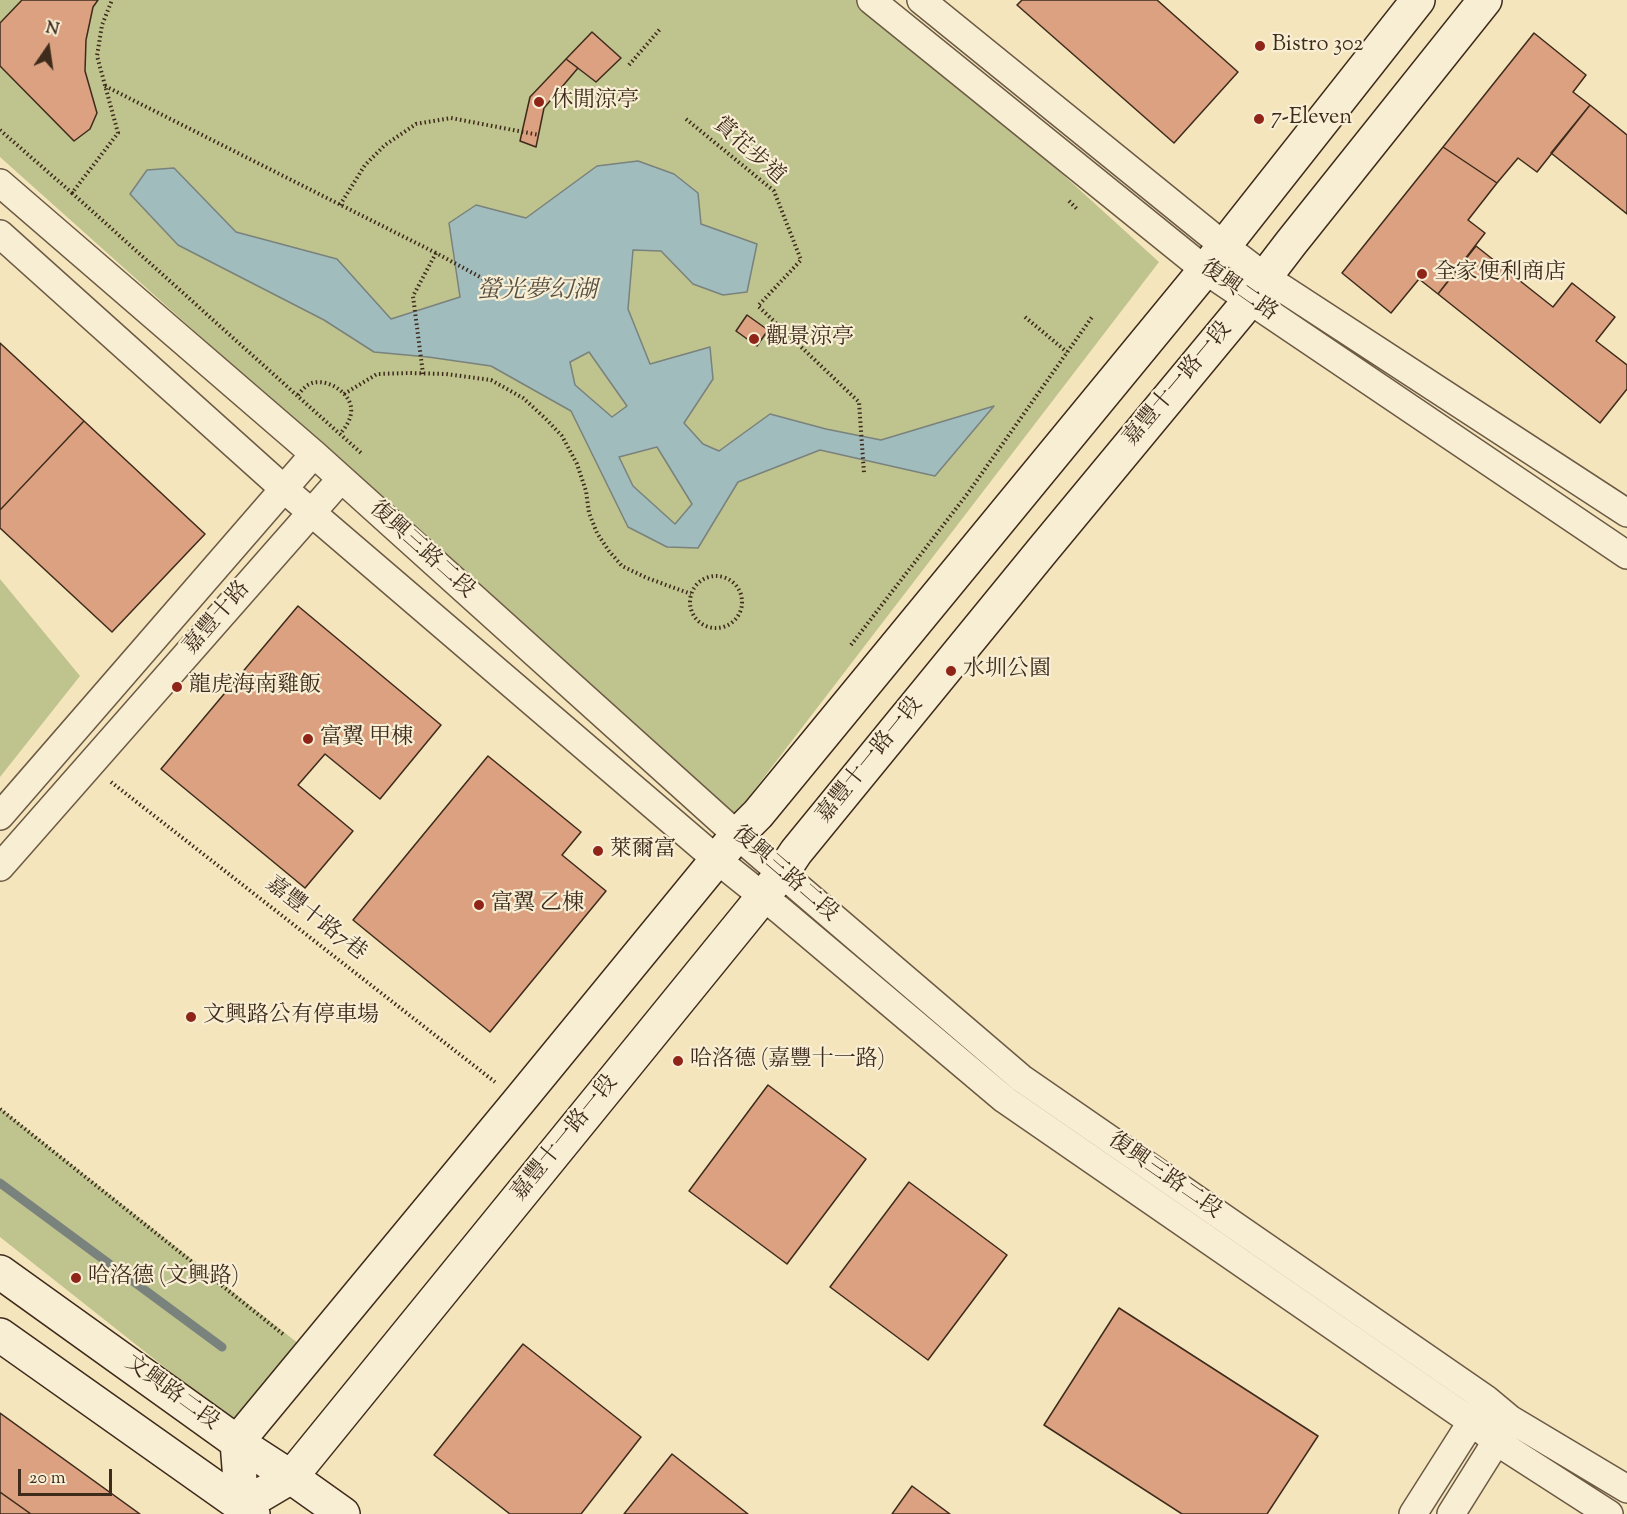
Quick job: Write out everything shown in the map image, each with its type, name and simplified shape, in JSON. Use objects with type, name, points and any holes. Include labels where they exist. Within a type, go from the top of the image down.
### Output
[{"type":"street","name":"復興二路","points":[[871,0],[1214,258],[1627,555]]},
{"type":"street","name":"復興二路","points":[[921,0],[1214,258]]},
{"type":"street","points":[[243,1511],[237,1442],[727,847],[758,814],[1214,258],[1418,0]]},
{"type":"street","name":"嘉豐十一路一段","points":[[243,1511],[291,1477],[773,885],[796,852],[1257,289],[1485,0]]},
{"type":"street","name":"復興三路二段","points":[[0,183],[314,454],[727,847]]},
{"type":"street","name":"復興三路二段","points":[[0,234],[311,513],[773,885],[1021,1078],[1486,1399],[1504,1431],[1609,1514]]},
{"type":"street","name":"復興二路","points":[[1257,289],[1627,513]]},
{"type":"street","name":"嘉豐十路","points":[[0,816],[314,454]]},
{"type":"street","name":"嘉豐十路","points":[[0,867],[341,479]]},
{"type":"street","name":"復興三路二段","points":[[773,885],[1004,1100],[1472,1422],[1504,1431],[1627,1489]]},
{"type":"street","name":"文興路二段","points":[[0,1272],[237,1442],[343,1514]]},
{"type":"street","points":[[0,1335],[243,1511]]},
{"type":"street","points":[[1413,1514],[1486,1399]]},
{"type":"street","points":[[1451,1514],[1504,1431]]},
{"type":"path","points":[[72,193],[118,133],[98,56],[102,25],[112,0]]},
{"type":"path","points":[[629,65],[661,28]]},
{"type":"path","points":[[105,86],[493,284]]},
{"type":"path","points":[[340,205],[365,165],[384,145],[416,124],[450,118],[539,135]]},
{"type":"path","name":"賞花步道","points":[[686,119],[774,191],[801,260],[758,306],[860,402],[864,473]]},
{"type":"path","points":[[0,130],[366,458]]},
{"type":"path","points":[[423,374],[413,296],[436,253]]},
{"type":"path","points":[[1025,316],[1067,352]]},
{"type":"path","points":[[848,650],[968,493],[1092,317]]},
{"type":"path","points":[[344,394],[377,374],[446,374],[491,380],[523,398],[562,436],[577,464],[586,491],[589,513],[597,533],[615,558],[622,566],[647,578],[691,594]]},
{"type":"path","points":[[298,395],[306,386],[324,382],[332,384],[344,394],[350,402],[352,411],[340,434]]},
{"type":"path","points":[[709,576],[726,577],[739,588],[742,596],[740,613],[735,620],[720,628],[703,625],[692,612],[691,594],[701,580],[709,576]]},
{"type":"path","name":"嘉豐十路7巷","points":[[89,765],[519,1101]]},
{"type":"path","points":[[0,1109],[286,1336]]},
{"type":"green space","points":[[0,0],[871,0],[1159,262],[735,815],[0,157]]},
{"type":"green space","points":[[0,579],[80,676],[0,777]]},
{"type":"green space","points":[[0,1108],[299,1344],[235,1423],[0,1237]]},
{"type":"water","name":"螢光夢幻湖","points":[[638,161],[674,174],[698,193],[701,224],[757,244],[747,292],[723,295],[693,284],[661,251],[633,250],[628,309],[650,364],[710,347],[713,379],[684,423],[703,444],[719,451],[770,414],[826,429],[881,440],[994,406],[935,476],[820,450],[738,482],[698,548],[667,547],[628,527],[571,411],[491,366],[374,352],[324,320],[178,245],[130,194],[147,170],[174,168],[236,232],[337,259],[391,319],[460,297],[449,223],[476,205],[526,218],[597,166]],"holes":[[[589,352],[627,406],[612,417],[575,385],[570,362]],[[657,447],[692,504],[675,524],[633,486],[619,457]]]},
{"type":"building","points":[[22,0],[98,0],[93,7],[86,40],[85,71],[97,113],[90,129],[74,141],[0,66],[0,23]]},
{"type":"building","points":[[1022,0],[1157,0],[1238,72],[1174,143],[1017,5]]},
{"type":"building","points":[[592,32],[621,58],[596,82],[566,59]]},
{"type":"building","points":[[1534,33],[1586,75],[1573,92],[1590,105],[1537,172],[1518,158],[1497,183],[1443,147]]},
{"type":"building","name":"休閒涼亭","points":[[566,59],[578,68],[544,108],[536,147],[520,141],[530,97]]},
{"type":"building","points":[[1590,105],[1627,135],[1627,214],[1551,153]]},
{"type":"building","points":[[1443,147],[1497,183],[1468,220],[1485,233],[1438,294],[1419,279],[1391,313],[1342,273]]},
{"type":"building","points":[[1476,246],[1553,307],[1572,283],[1615,317],[1596,341],[1627,365],[1627,389],[1600,423],[1438,294]]},
{"type":"building","name":"觀景涼亭","points":[[747,315],[768,330],[757,346],[736,331]]},
{"type":"building","points":[[0,343],[84,421],[0,510]]},
{"type":"building","points":[[84,421],[205,534],[112,632],[0,528],[0,510]]},
{"type":"building","name":"富翼 甲棟","points":[[298,606],[441,725],[380,799],[325,754],[298,785],[353,831],[305,888],[161,769]]},
{"type":"building","name":"富翼 乙棟","points":[[488,756],[581,832],[562,855],[606,891],[490,1032],[353,920]]},
{"type":"building","points":[[768,1085],[866,1159],[787,1264],[689,1191]]},
{"type":"building","points":[[909,1182],[1007,1255],[928,1360],[830,1287]]},
{"type":"building","points":[[1119,1308],[1318,1436],[1267,1514],[1182,1514],[1044,1425]]},
{"type":"building","points":[[523,1344],[641,1437],[581,1514],[510,1514],[434,1455]]},
{"type":"building","points":[[0,1413],[140,1514],[31,1514],[0,1492]]},
{"type":"building","points":[[672,1454],[748,1514],[624,1514]]},
{"type":"building","points":[[912,1486],[950,1514],[892,1514]]},
{"type":"building","points":[[0,1492],[31,1514],[0,1514]]},
{"type":"waterway","points":[[0,1183],[222,1347]]},
{"type":"place","name":"Bistro 302","points":[[1260,46]]},
{"type":"place","name":"休閒涼亭","points":[[539,102]]},
{"type":"place","name":"7-Eleven","points":[[1259,119]]},
{"type":"place","name":"全家便利商店","points":[[1422,274]]},
{"type":"place","name":"觀景涼亭","points":[[754,339]]},
{"type":"place","name":"水圳公園","points":[[951,671]]},
{"type":"place","name":"龍虎海南雞飯","points":[[177,687]]},
{"type":"place","name":"富翼 甲棟","points":[[308,739]]},
{"type":"place","name":"萊爾富","points":[[598,851]]},
{"type":"place","name":"富翼 乙棟","points":[[479,905]]},
{"type":"place","name":"文興路公有停車場","points":[[191,1017]]},
{"type":"place","name":"哈洛德 (嘉豐十一路)","points":[[678,1061]]},
{"type":"place","name":"哈洛德 (文興路)","points":[[76,1278]]}]
